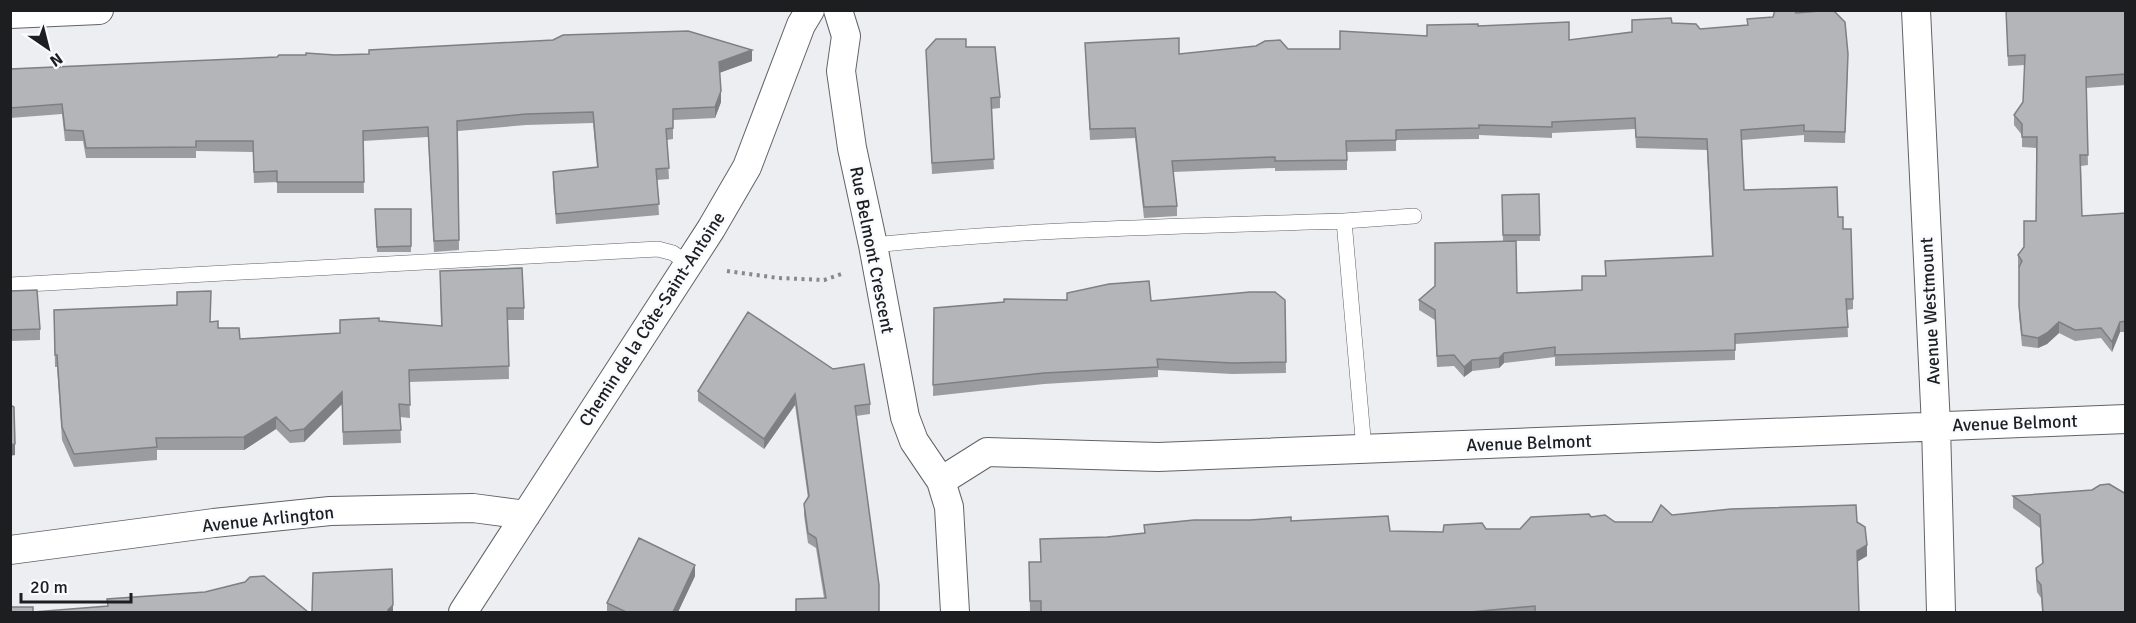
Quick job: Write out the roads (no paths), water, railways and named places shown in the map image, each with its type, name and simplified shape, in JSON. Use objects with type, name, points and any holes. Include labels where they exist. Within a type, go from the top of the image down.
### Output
[{"type":"street","points":[[10,14],[99,10]]},
{"type":"street","name":"Chemin de la Côte-Saint-Antoine","points":[[463,612],[711,229],[747,167],[790,53],[810,10]]},
{"type":"street","name":"Rue Belmont Crescent","points":[[838,10],[846,36],[841,71],[852,148],[873,245],[905,417],[914,441],[941,481],[949,507],[955,612]]},
{"type":"street","name":"Avenue Westmount","points":[[1916,10],[1936,426],[1941,612]]},
{"type":"street","name":"Avenue Belmont","points":[[941,481],[987,452],[1158,457],[2126,419]]},
{"type":"street","name":"Avenue Arlington","points":[[10,550],[330,511],[473,508],[526,516]]},
{"type":"lane","points":[[873,245],[1128,228],[1344,221],[1414,216]]},
{"type":"lane","points":[[1344,221],[1364,449]]},
{"type":"lane","points":[[10,285],[658,249],[673,253],[687,263]]}]
